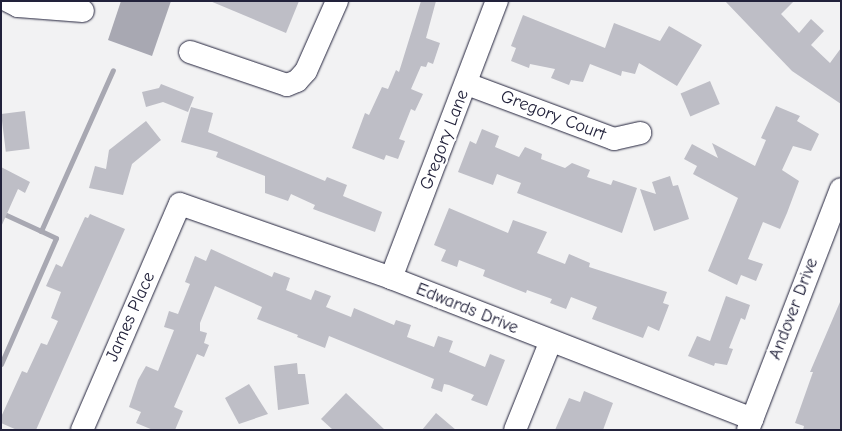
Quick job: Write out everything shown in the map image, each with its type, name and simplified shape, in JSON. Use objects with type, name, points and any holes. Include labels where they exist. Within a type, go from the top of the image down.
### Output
[{"type":"street","points":[[8,1],[18,6],[83,10]]},
{"type":"street","points":[[190,52],[287,85],[297,81],[306,71],[337,1]]},
{"type":"street","name":"Gregory Lane","points":[[390,278],[467,84],[497,1]]},
{"type":"street","name":"Gregory Court","points":[[467,84],[614,139],[640,133]]},
{"type":"street","name":"Andover Drive","points":[[750,424],[841,189]]},
{"type":"street","name":"Edwards Drive","points":[[180,204],[390,278],[750,424]]},
{"type":"street","name":"James Place","points":[[82,430],[180,204]]},
{"type":"street","points":[[515,430],[550,343]]},
{"type":"shaded area","points":[[121,1],[171,1],[152,56],[108,40]]},
{"type":"building","points":[[210,1],[299,1],[286,33]]},
{"type":"building","points":[[421,1],[436,1],[426,38],[440,43],[433,64],[428,62],[426,67],[421,66],[411,89],[423,94],[415,111],[411,109],[399,139],[405,141],[398,159],[386,155],[384,160],[352,148],[365,113],[369,115],[382,87],[388,89],[396,70],[399,72]]},
{"type":"building","points":[[725,1],[794,1],[781,14],[799,33],[811,19],[824,31],[811,45],[830,63],[841,48],[841,104],[792,71]]},
{"type":"building","points":[[523,15],[605,48],[614,23],[660,41],[669,26],[702,45],[677,86],[639,63],[635,74],[622,71],[621,76],[590,64],[583,82],[571,80],[569,85],[551,78],[555,69],[530,64],[529,68],[511,61],[516,48],[511,46]]},
{"type":"building","points":[[710,81],[720,104],[690,117],[681,94]]},
{"type":"building","points":[[161,84],[194,97],[188,112],[163,102],[146,107],[142,92],[159,88]]},
{"type":"building","points":[[776,106],[800,116],[797,121],[819,134],[811,151],[793,146],[782,170],[799,181],[787,213],[780,229],[763,222],[748,259],[763,264],[756,281],[741,275],[737,285],[708,271],[738,198],[693,174],[697,166],[684,159],[692,144],[718,158],[712,143],[755,166],[766,140],[761,138]]},
{"type":"building","points":[[191,107],[213,113],[208,132],[325,181],[327,177],[347,185],[343,196],[382,212],[375,232],[313,209],[315,205],[291,194],[288,201],[265,193],[265,176],[216,157],[218,152],[181,142]]},
{"type":"building","points":[[25,111],[30,149],[6,152],[1,114]]},
{"type":"building","points":[[146,121],[161,140],[132,164],[123,195],[89,188],[95,166],[106,169],[109,150]]},
{"type":"building","points":[[482,129],[499,136],[495,147],[519,157],[525,147],[542,154],[541,159],[565,168],[572,163],[590,170],[587,177],[611,185],[613,180],[637,188],[622,233],[517,193],[521,183],[497,174],[493,185],[458,172],[470,141],[476,144]]},
{"type":"building","points":[[1,167],[30,182],[25,193],[18,189],[1,227]]},
{"type":"building","points":[[670,176],[673,186],[678,185],[689,219],[654,231],[640,189],[656,194],[652,182]]},
{"type":"building","points":[[449,208],[508,233],[513,220],[547,232],[537,253],[565,264],[569,254],[590,263],[589,267],[667,292],[663,303],[669,305],[659,331],[648,326],[643,338],[592,319],[597,307],[571,297],[566,309],[550,303],[552,299],[527,290],[526,293],[483,276],[485,270],[459,260],[457,267],[441,261],[446,250],[434,245]]},
{"type":"building","points":[[90,214],[125,229],[36,430],[17,430],[1,423],[1,417],[22,371],[27,373],[41,343],[47,345],[58,321],[51,318],[61,292],[46,286],[56,264],[62,267],[85,217],[88,218]]},
{"type":"building","points":[[211,249],[272,277],[274,272],[290,278],[286,290],[311,300],[315,290],[331,296],[326,307],[351,317],[354,308],[394,325],[396,320],[411,325],[407,337],[434,347],[438,336],[453,341],[449,352],[485,367],[490,354],[505,360],[487,406],[471,400],[474,395],[449,385],[444,384],[442,392],[431,388],[434,379],[329,336],[325,348],[297,337],[298,335],[257,319],[262,307],[215,286],[200,323],[200,331],[207,333],[204,343],[209,345],[204,357],[197,354],[174,407],[183,411],[175,430],[153,430],[136,423],[141,412],[129,407],[138,380],[146,366],[158,371],[174,330],[164,327],[169,311],[178,314],[190,284],[185,282],[195,256],[206,261]]},
{"type":"building","points":[[726,296],[750,305],[745,320],[741,318],[729,348],[733,349],[727,365],[715,363],[714,366],[688,356],[697,336],[710,341]]},
{"type":"building","points":[[840,302],[841,430],[803,430],[804,426],[795,423],[813,372],[810,372]]},
{"type":"building","points":[[297,363],[298,374],[305,374],[309,404],[278,410],[274,366]]},
{"type":"building","points":[[249,384],[268,414],[239,424],[225,398]]},
{"type":"building","points":[[584,391],[613,403],[603,430],[555,430],[569,398],[580,402]]},
{"type":"building","points":[[346,393],[385,430],[333,430],[321,419]]},
{"type":"building","points":[[436,413],[456,430],[422,430]]},
{"type":"waterway","points":[[1,364],[56,238],[41,231],[113,70]]},
{"type":"waterway","points":[[2,213],[41,231]]}]
